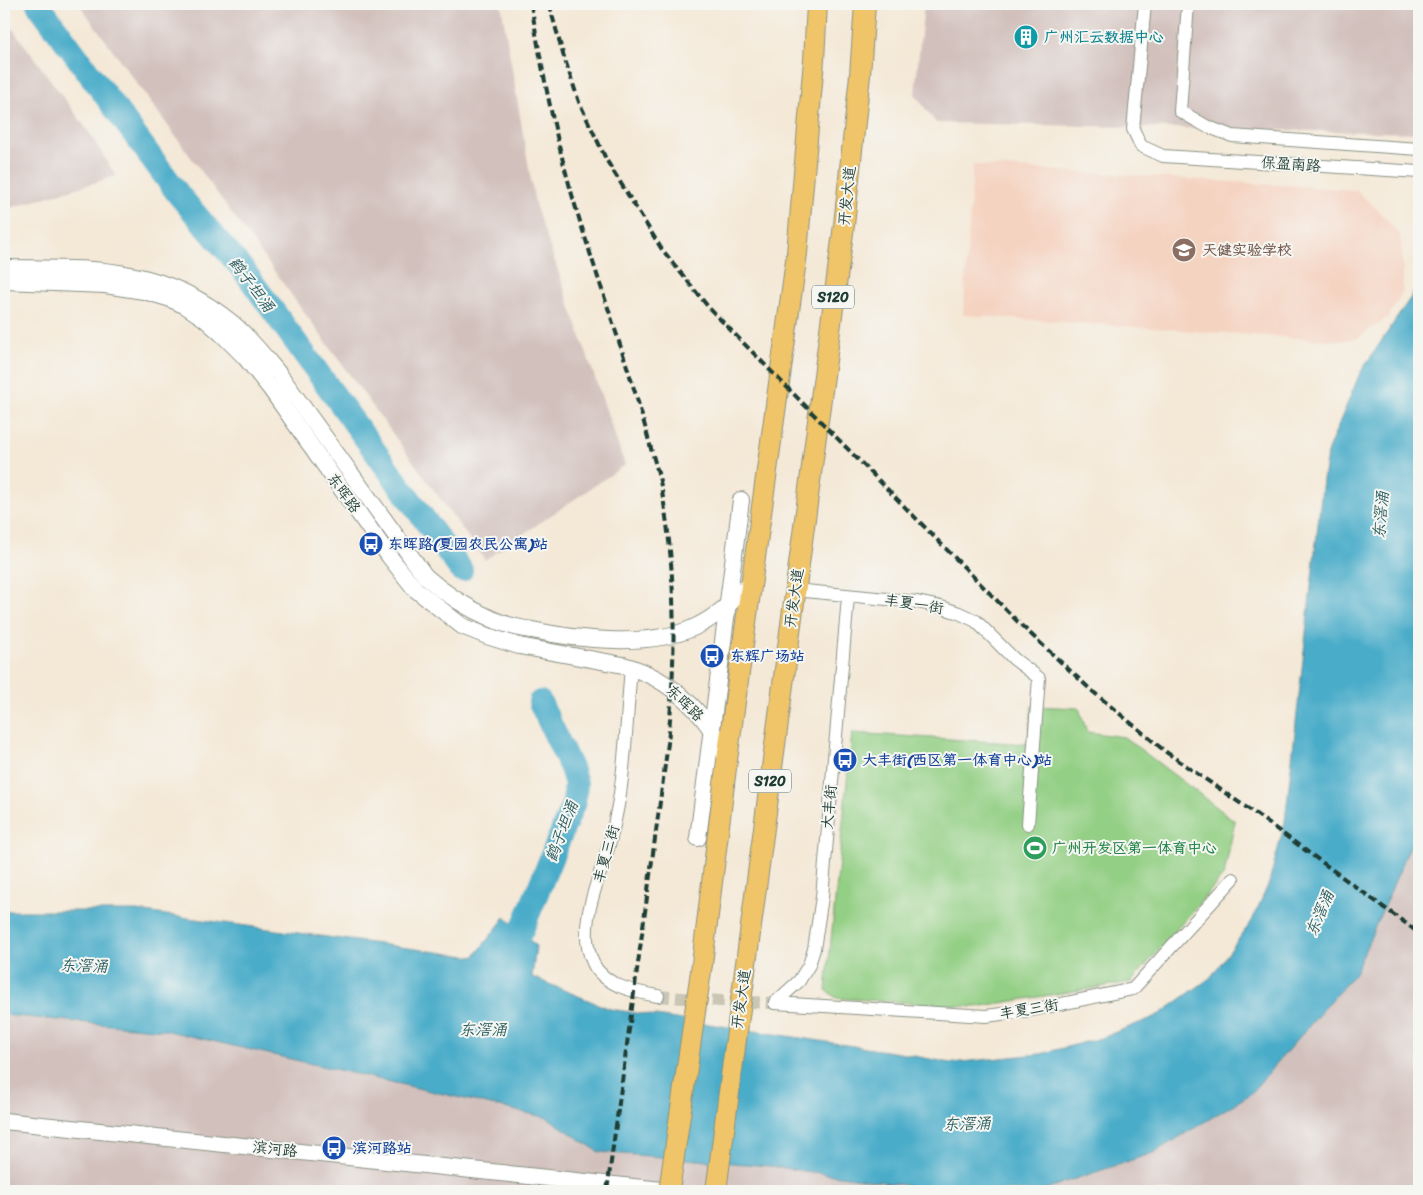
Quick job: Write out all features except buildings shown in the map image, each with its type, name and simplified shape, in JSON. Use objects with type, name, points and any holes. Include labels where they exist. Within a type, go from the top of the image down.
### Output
[{"type":"main road","name":"S120","points":[[671,1191],[727,760],[797,253],[817,4]]},
{"type":"main road","name":"开发大道","points":[[716,1191],[844,225],[860,75],[865,4]]},
{"type":"street","name":"保盈南路","points":[[1145,4],[1133,129],[1141,146],[1163,156],[1419,172]]},
{"type":"street","name":"保盈南路","points":[[1188,4],[1180,110],[1206,126],[1232,136],[1419,149]]},
{"type":"street","name":"东晖路","points":[[4,268],[79,269],[123,272],[163,282],[189,294],[215,310],[254,344],[279,374],[425,576],[443,592],[493,620],[529,630],[587,639],[643,639],[684,632],[704,623],[726,608],[751,583]]},
{"type":"street","name":"东晖路","points":[[4,281],[105,285],[144,291],[186,306],[204,318],[245,357],[270,388],[415,589],[462,626],[487,636],[520,646],[630,668],[651,675],[673,688],[712,730],[720,742],[727,760]]},
{"type":"street","points":[[698,838],[741,500]]},
{"type":"street","name":"丰夏一街","points":[[795,590],[918,602],[959,613],[976,621],[1014,659],[1039,678],[1028,824]]},
{"type":"street","name":"大丰街","points":[[775,1003],[799,981],[808,964],[816,939],[822,897],[848,596]]},
{"type":"street","name":"丰夏三街","points":[[630,668],[619,798],[609,847],[587,928],[588,947],[593,964],[601,974],[617,985],[636,992],[658,996]]},
{"type":"street","name":"丰夏三街","points":[[775,1003],[986,1016],[1032,1010],[1133,989],[1232,879]]},
{"type":"street","name":"滨河路","points":[[4,1121],[545,1184],[671,1191]]},
{"type":"shaded area","points":[[79,4],[501,4],[535,204],[625,465],[485,560]]},
{"type":"shaded area","points":[[924,4],[1419,4],[1419,133],[936,123],[915,94]]},
{"type":"shaded area","points":[[4,17],[91,135],[116,176],[4,210]]},
{"type":"shaded area","name":"天健实验学校","points":[[973,165],[1356,190],[1379,211],[1400,235],[1403,292],[1388,317],[1358,338],[1339,341],[963,315]]},
{"type":"shaded area","points":[[1419,776],[1419,1191],[1039,1191],[1153,1153],[1249,1095],[1355,973],[1415,835]]},
{"type":"shaded area","points":[[4,1015],[164,1030],[548,1118],[600,1152],[769,1166],[933,1189],[1009,1191],[4,1191]]},
{"type":"green space","name":"广州开发区第一体育中心","points":[[1032,706],[1079,708],[1087,732],[1124,737],[1235,821],[1224,875],[1131,982],[976,1007],[836,998],[826,990],[852,733],[1028,744]]},
{"type":"water","name":"东滘涌","points":[[1419,285],[1419,776],[1415,835],[1355,973],[1249,1095],[1153,1153],[1039,1191],[933,1189],[769,1166],[599,1152],[548,1118],[164,1030],[4,1015],[4,911],[137,911],[474,957],[505,917],[536,946],[532,977],[610,1009],[899,1053],[951,1063],[1040,1054],[1101,1038],[1157,1016],[1210,978],[1252,921],[1269,883],[1285,822],[1323,479],[1328,450],[1360,373]]},
{"type":"waterway","name":"鹤子坦涌","points":[[38,4],[179,195],[245,272],[461,570]]},
{"type":"waterway","name":"鹤子坦涌","points":[[521,932],[574,802],[576,784],[571,768],[540,702]]},
{"type":"tunnel","points":[[658,996],[775,1003]]},
{"type":"railway","points":[[531,4],[541,63],[560,151],[576,208],[646,430],[660,481],[670,546],[673,677],[668,743],[607,1191]]},
{"type":"railway","points":[[549,4],[579,102],[607,161],[661,248],[709,308],[1021,625],[1091,690],[1166,752],[1253,812],[1419,933]]},
{"type":"place","name":"广州汇云数据中心","points":[[1026,37]]},
{"type":"place","name":"天健实验学校","points":[[1184,250]]},
{"type":"place","name":"东晖路(夏园农民公寓)站","points":[[371,544]]},
{"type":"place","name":"东辉广场站","points":[[712,656]]},
{"type":"place","name":"大丰街(西区第一体育中心)站","points":[[845,760]]},
{"type":"place","name":"广州开发区第一体育中心","points":[[1035,848]]},
{"type":"place","name":"滨河路站","points":[[334,1148]]}]
